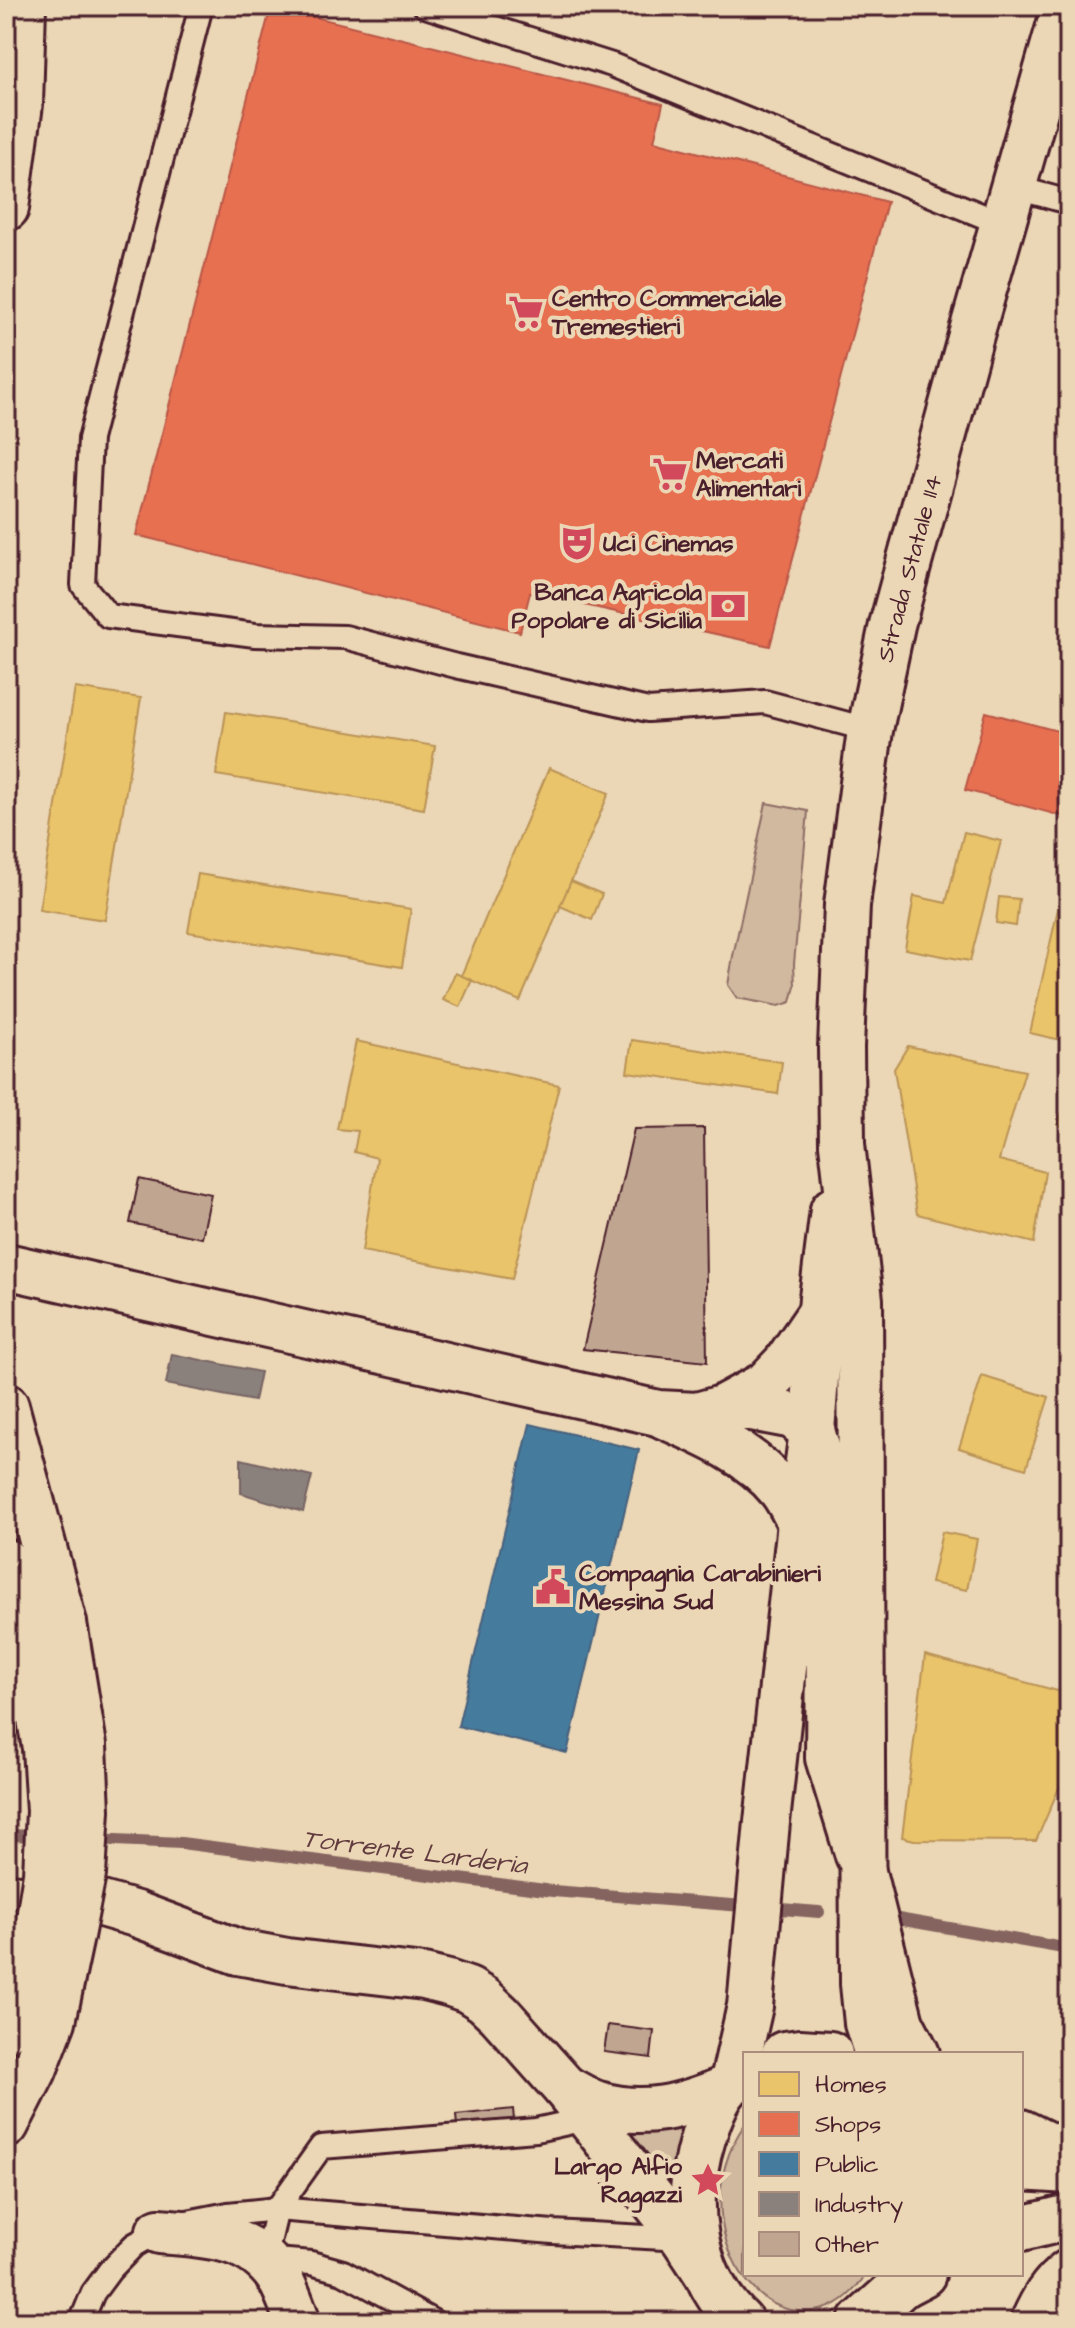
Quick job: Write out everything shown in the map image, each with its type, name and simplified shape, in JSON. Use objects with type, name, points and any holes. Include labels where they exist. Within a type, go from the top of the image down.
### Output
[{"type":"main road","points":[[6,208],[20,104],[23,6]]},
{"type":"main road","name":"Strada Statale 114","points":[[842,1144],[841,1047],[847,905],[870,730],[892,625],[1065,6]]},
{"type":"main road","points":[[694,2255],[694,2176],[709,2120],[735,2080],[750,2006],[767,1822],[812,1431],[821,1312],[842,1144]]},
{"type":"main road","points":[[842,1144],[860,1300],[863,1984],[867,2023],[876,2052]]},
{"type":"main road","points":[[6,1266],[658,1413],[714,1421],[748,1438],[786,1436],[860,1417]]},
{"type":"main road","points":[[714,1421],[766,1384],[786,1363],[821,1312]]},
{"type":"main road","points":[[6,1406],[64,1623],[64,1747]]},
{"type":"main road","points":[[714,1421],[783,1493],[800,1523]]},
{"type":"main road","points":[[812,1431],[827,1480],[830,1524],[828,1758],[863,1872],[901,2023],[916,2052]]},
{"type":"main road","points":[[6,1562],[25,1632],[87,1810],[83,1874],[6,2029]]},
{"type":"main road","points":[[6,1897],[98,1903],[238,1952],[424,1977],[468,1990],[484,2000],[594,2105],[694,2255],[718,2297],[741,2322]]},
{"type":"main road","points":[[6,2125],[34,2070],[53,2021],[53,1936]]},
{"type":"main road","points":[[594,2105],[655,2110],[689,2104],[735,2080]]},
{"type":"main road","points":[[1023,2133],[1069,2155]]},
{"type":"main road","points":[[1023,2168],[1069,2171]]},
{"type":"main road","points":[[1023,2228],[1069,2217]]},
{"type":"main road","points":[[159,2231],[216,2235],[265,2259],[280,2279],[298,2322]]},
{"type":"main road","points":[[1033,2322],[1044,2298],[1069,2272]]},
{"type":"main road","points":[[861,2322],[906,2289]]},
{"type":"lane","points":[[201,6],[90,439],[83,585],[108,616],[255,635],[345,637],[648,710],[765,702],[870,730]]},
{"type":"lane","points":[[425,6],[612,65],[1008,206],[1069,202]]},
{"type":"lane","points":[[434,2322],[343,2272],[311,2263],[265,2259],[277,2209],[321,2147],[536,2130],[594,2105]]},
{"type":"lane","points":[[81,2322],[93,2293],[134,2245],[182,2223],[228,2214],[277,2209],[553,2232],[694,2255]]},
{"type":"shaded area","points":[[766,803],[808,811],[794,964],[795,986],[791,1002],[779,1006],[737,998],[728,985]]},
{"type":"shaded area","points":[[683,2123],[674,2159],[670,2188],[618,2125]]},
{"type":"shaded area","points":[[743,2127],[743,2275],[731,2255],[721,2211],[725,2165]]},
{"type":"shaded area","points":[[744,2276],[865,2276],[850,2294],[821,2310],[790,2310],[769,2302]]},
{"type":"building: Homes","points":[[75,688],[141,698],[105,920],[39,910]]},
{"type":"building: Homes","points":[[226,712],[435,746],[424,809],[216,775]]},
{"type":"building: Homes","points":[[549,768],[609,793],[520,1001],[461,976]]},
{"type":"building: Homes","points":[[964,832],[1001,841],[970,961],[905,949],[914,896],[946,903]]},
{"type":"building: Homes","points":[[1069,860],[1069,1042],[1030,1033]]},
{"type":"building: Homes","points":[[198,874],[411,909],[402,967],[188,932]]},
{"type":"building: Homes","points":[[571,881],[602,894],[592,920],[560,906]]},
{"type":"building: Homes","points":[[999,897],[1019,899],[1016,926],[996,923]]},
{"type":"building: Homes","points":[[455,973],[472,980],[460,1007],[443,1000]]},
{"type":"building: Homes","points":[[632,1040],[782,1062],[778,1094],[627,1072]]},
{"type":"building: Homes","points":[[356,1041],[559,1085],[512,1279],[362,1251],[377,1158],[354,1152],[358,1131],[337,1129]]},
{"type":"building: Homes","points":[[908,1046],[1025,1071],[999,1160],[1045,1172],[1034,1243],[917,1214],[894,1069]]},
{"type":"building: Homes","points":[[1069,1090],[1069,1128],[1058,1125]]},
{"type":"building: Homes","points":[[982,1376],[1049,1397],[1026,1469],[959,1448]]},
{"type":"building: Homes","points":[[942,1532],[977,1539],[967,1590],[931,1583]]},
{"type":"building: Homes","points":[[925,1655],[1069,1694],[1069,1765],[1036,1841],[914,1840],[902,1837]]},
{"type":"building: Shops","name":"Centro Commerciale Tremestieri","points":[[271,6],[663,104],[654,141],[887,202],[770,646],[530,593],[520,632],[136,535]]},
{"type":"building: Shops","points":[[986,712],[1065,733],[1069,719],[1069,818],[965,790]]},
{"type":"building: Public","points":[[530,1424],[639,1450],[567,1753],[458,1726]]},
{"type":"building: Industry","points":[[172,1354],[260,1372],[254,1401],[166,1384]]},
{"type":"building: Industry","points":[[241,1459],[312,1476],[303,1512],[241,1493]]},
{"type":"building: Other","points":[[704,1128],[707,1362],[583,1349],[634,1129]]},
{"type":"building: Other","points":[[139,1179],[211,1194],[202,1238],[130,1223]]},
{"type":"building: Other","points":[[608,2025],[654,2031],[651,2058],[604,2052]]},
{"type":"building: Other","points":[[513,2109],[514,2120],[457,2126],[456,2115]]},
{"type":"waterway","name":"Torrente Larderia","points":[[6,1835],[39,1836]]},
{"type":"waterway","name":"Torrente Larderia","points":[[93,1839],[181,1843],[553,1891],[819,1912]]},
{"type":"waterway","name":"Torrente Larderia","points":[[898,1919],[1069,1949]]},
{"type":"place","name":"Centro Commerciale Tremestieri","points":[[526,312]]},
{"type":"place","name":"Mercati Alimentari","points":[[670,474]]},
{"type":"place","name":"Uci Cinemas","points":[[577,543]]},
{"type":"place","name":"Banca Agricola Popolare di Sicilia","points":[[728,606]]},
{"type":"place","name":"Compagnia Carabinieri Messina Sud","points":[[553,1587]]},
{"type":"place","name":"Largo Alfio Ragazzi","points":[[708,2180]]}]
